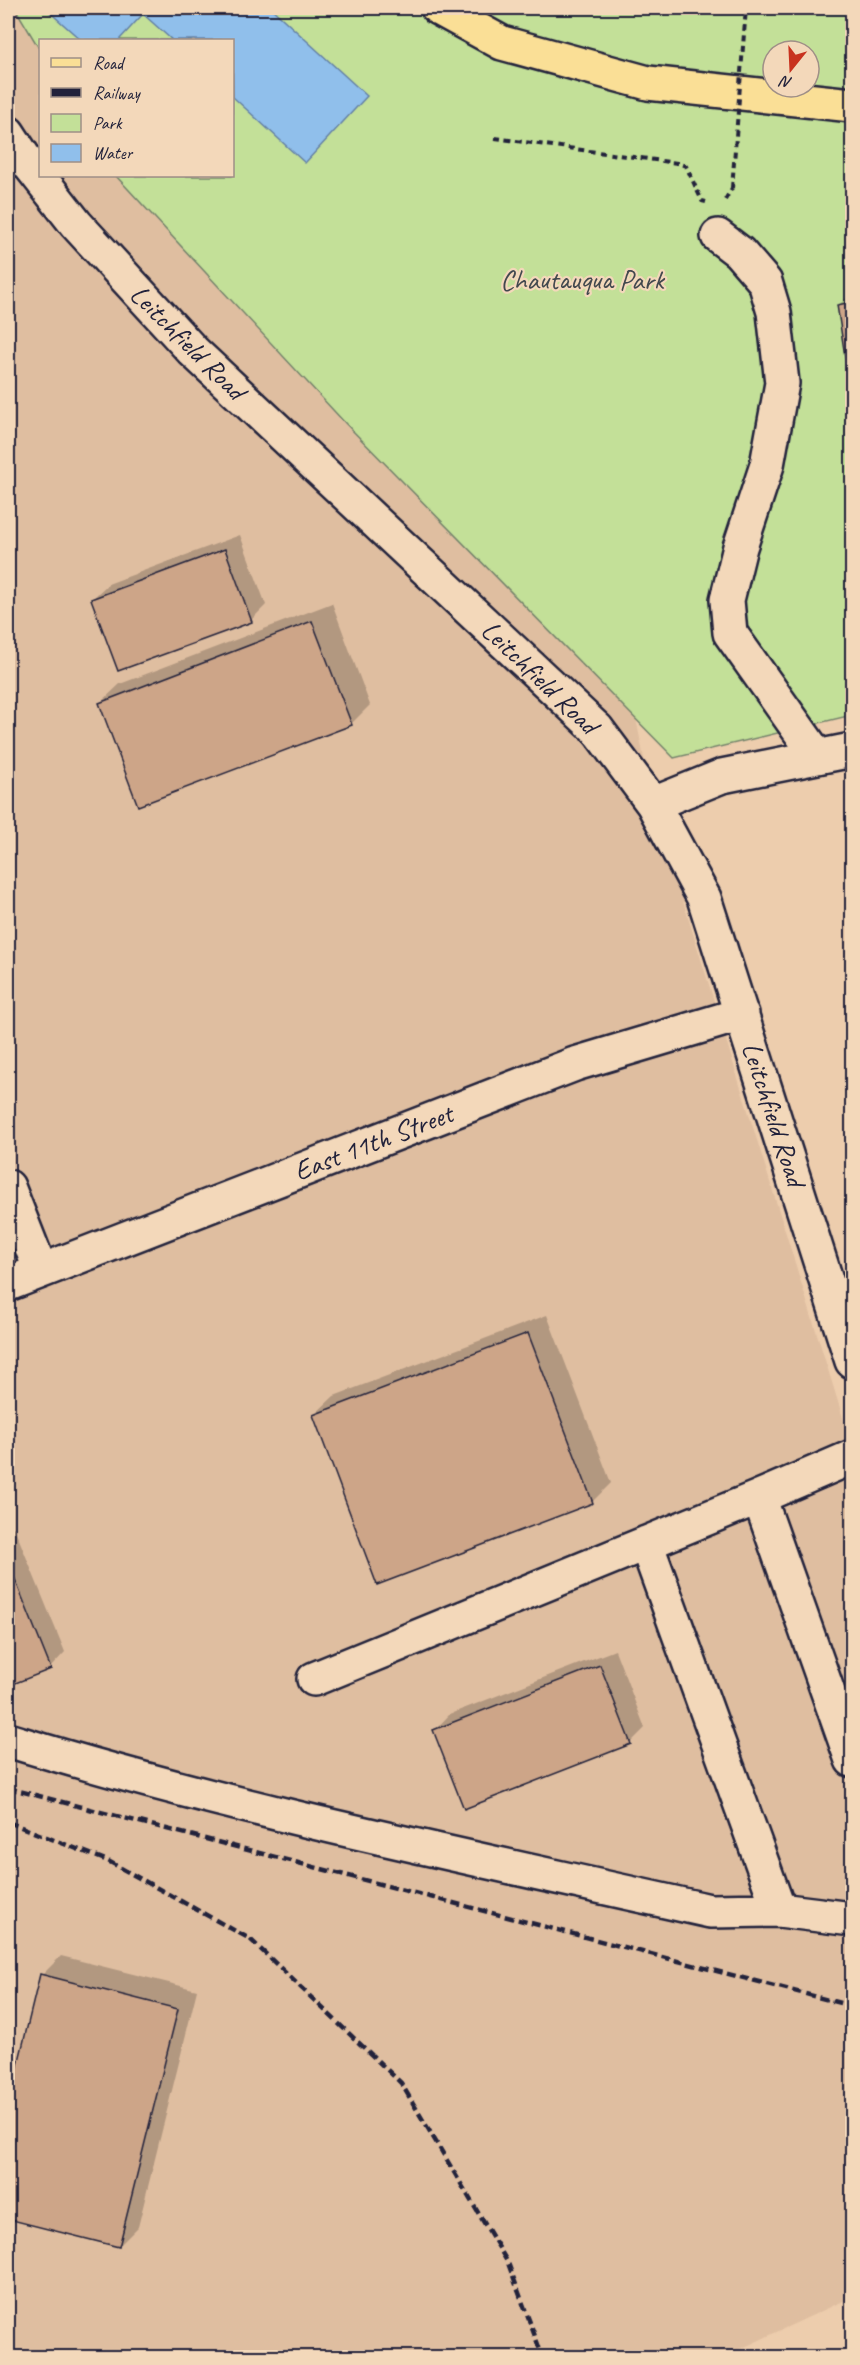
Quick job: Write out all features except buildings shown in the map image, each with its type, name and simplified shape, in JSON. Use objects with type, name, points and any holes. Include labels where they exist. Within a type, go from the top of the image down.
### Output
[{"type":"main road","points":[[438,8],[502,43],[648,83],[852,105]]},
{"type":"street","name":"Leitchfield Road","points":[[8,133],[39,174]]},
{"type":"street","name":"Leitchfield Road","points":[[41,177],[76,224],[193,351],[597,729],[653,804],[704,898],[851,1355]]},
{"type":"street","points":[[720,221],[739,252],[765,282],[774,312],[782,383],[767,465],[740,547],[727,600],[730,633],[818,757]]},
{"type":"street","points":[[653,804],[722,776],[852,750]]},
{"type":"street","name":"East 11th Street","points":[[8,1284],[575,1064],[742,1014]]},
{"type":"street","points":[[8,1187],[40,1271]]},
{"type":"street","points":[[314,1679],[852,1457]]},
{"type":"street","points":[[759,1497],[852,1760]]},
{"type":"street","points":[[646,1543],[779,1910]]},
{"type":"street","points":[[8,1740],[102,1769],[227,1802],[710,1911],[779,1910],[852,1919]]},
{"type":"path","points":[[495,138],[686,166],[702,201],[720,221],[732,188],[746,8]]},
{"type":"shaded area","points":[[8,8],[457,8],[502,43],[653,804],[852,1447],[852,2297],[723,2357],[8,2358]]},
{"type":"green space","name":"Chautauqua Park","points":[[15,8],[852,8],[852,715],[674,758],[346,424],[117,177],[234,177],[234,39],[39,39],[39,48]]},
{"type":"water","points":[[45,8],[271,8],[367,96],[305,163],[234,98],[234,39],[171,39],[143,14],[120,39],[80,39]]},
{"type":"railway","points":[[8,1788],[852,2006]]},
{"type":"railway","points":[[8,1822],[108,1861],[250,1939],[401,2083],[508,2263],[543,2358]]}]
